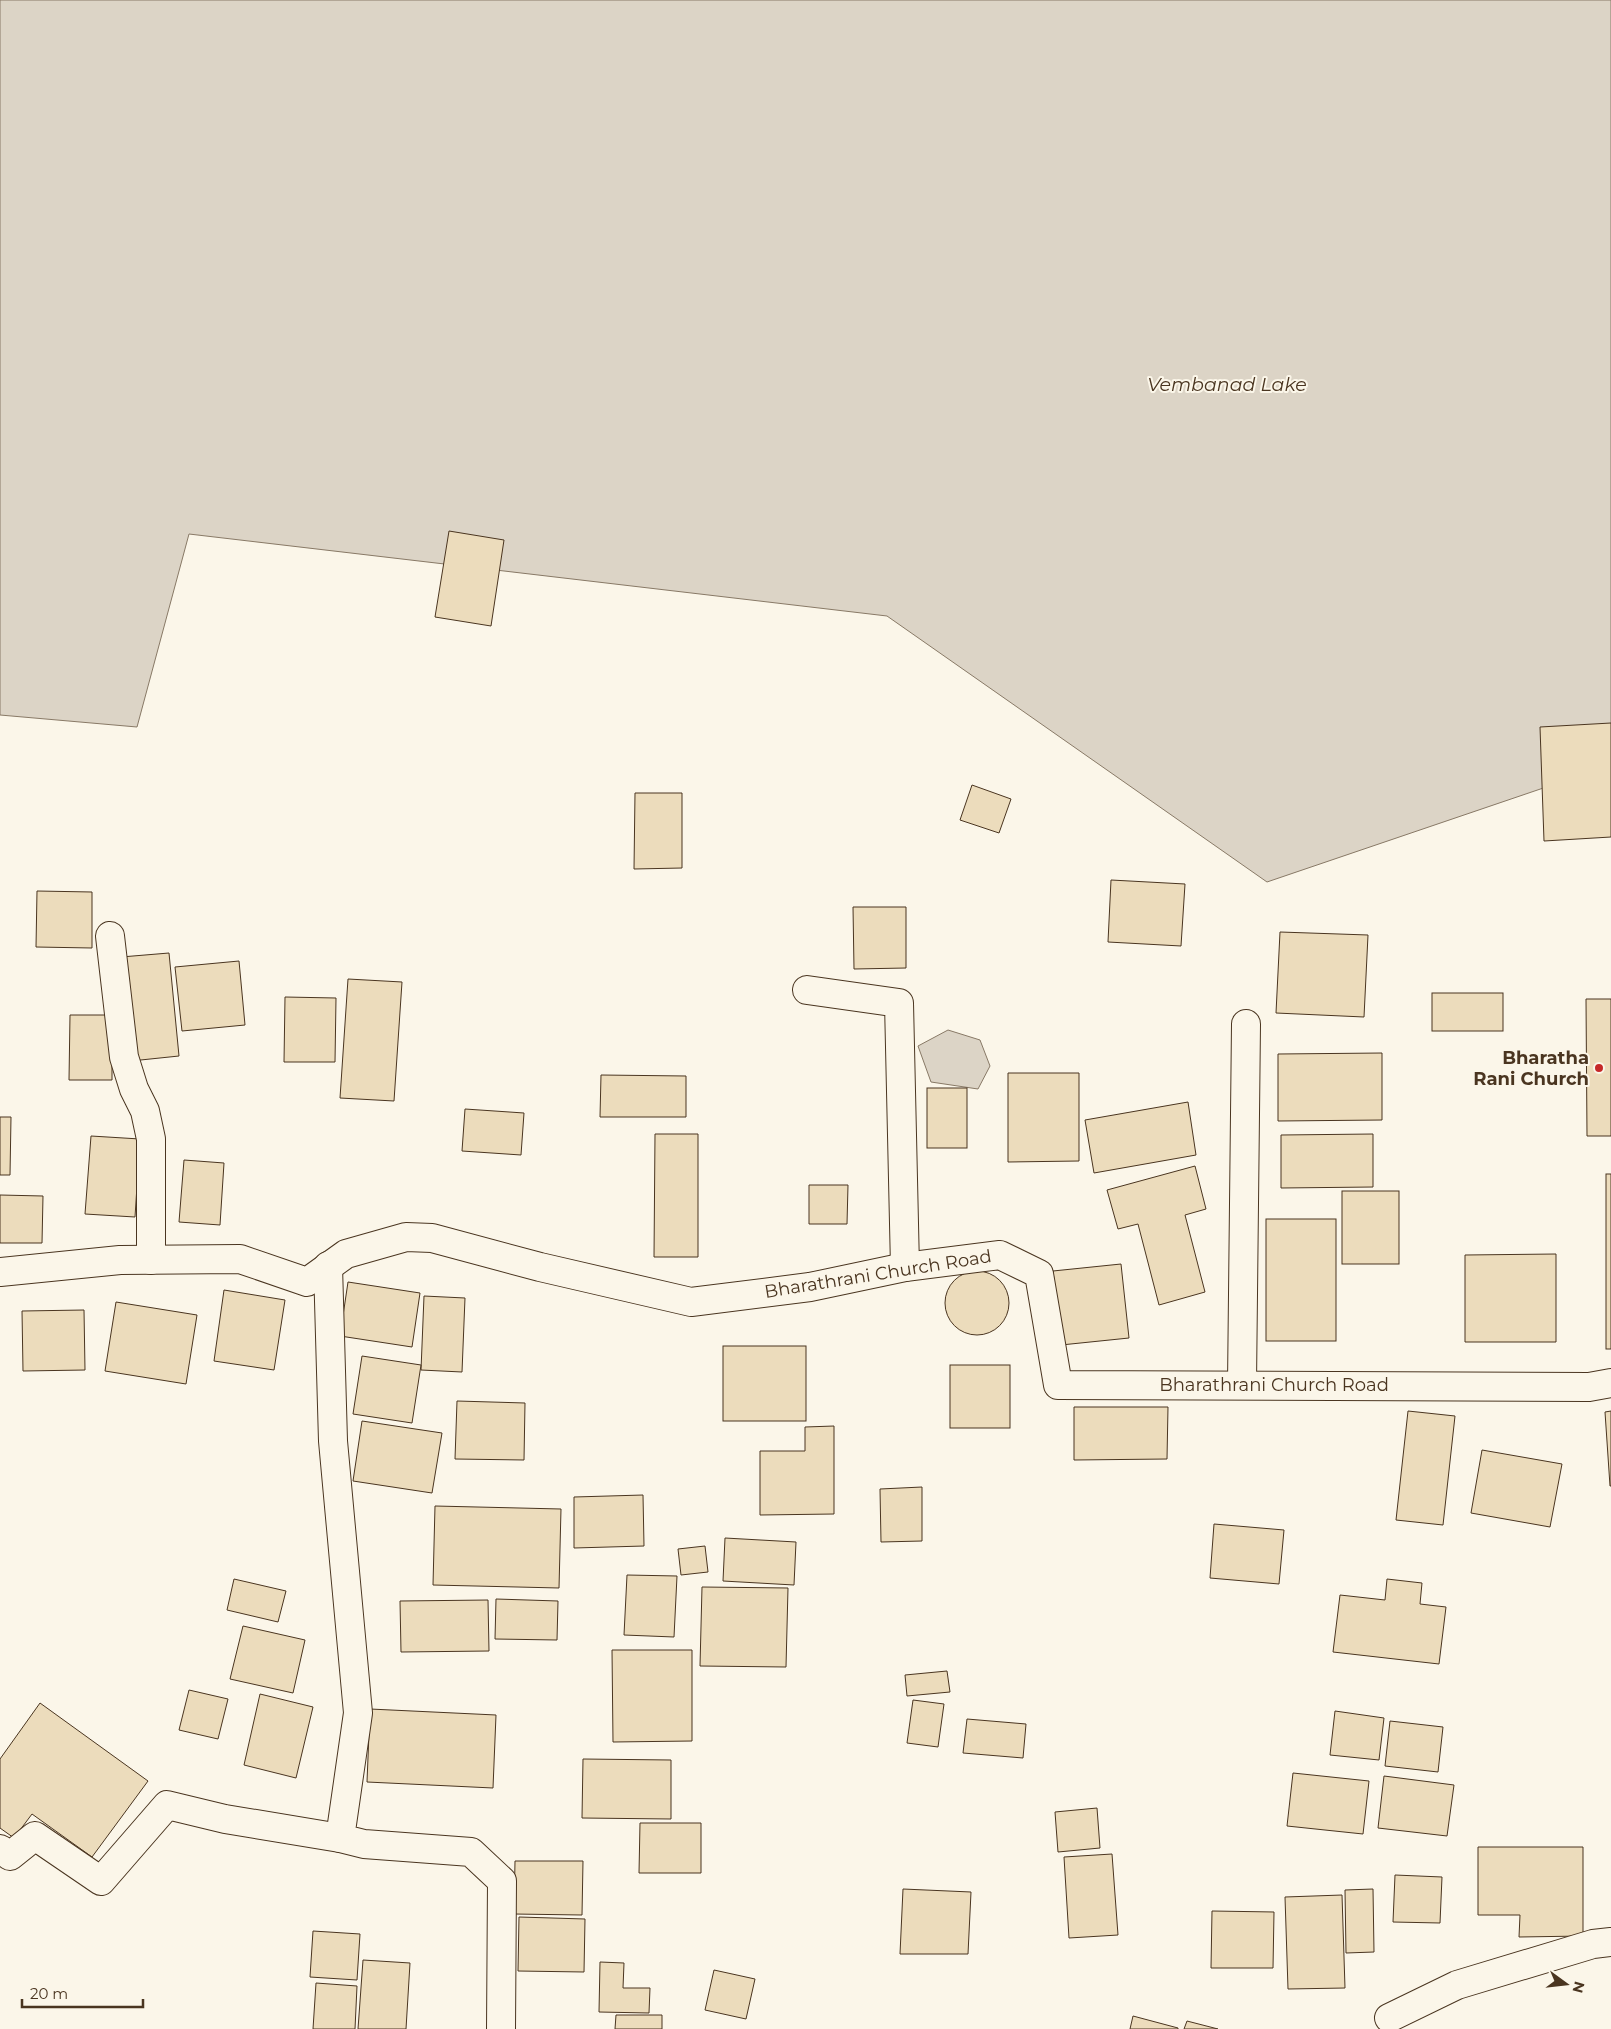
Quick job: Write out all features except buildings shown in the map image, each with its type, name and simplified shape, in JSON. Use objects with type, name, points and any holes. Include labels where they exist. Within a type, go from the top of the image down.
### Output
[{"type":"street","points":[[110,936],[124,1057],[134,1089],[145,1111],[151,1139],[151,1260]]},
{"type":"street","points":[[807,990],[899,1003],[905,1267]]},
{"type":"street","points":[[1242,1384],[1246,1024]]},
{"type":"street","name":"Bharathrani Church Road","points":[[318,1274],[346,1254],[406,1236],[432,1238],[540,1267],[691,1302],[810,1286],[905,1267],[1000,1255],[1039,1274],[1058,1384],[1589,1388],[1611,1383]]},
{"type":"street","points":[[0,1272],[120,1260],[240,1259],[318,1274],[358,1713],[340,1838]]},
{"type":"street","points":[[0,1849],[10,1856],[35,1836],[101,1881],[167,1805],[225,1819],[340,1838],[364,1844],[471,1852],[502,1881],[501,2029]]},
{"type":"street","points":[[1389,2018],[1457,1985],[1593,1944],[1611,1942]]},
{"type":"water","name":"Vembanad Lake","points":[[0,0],[1611,0],[1611,765],[1267,882],[887,616],[189,534],[137,727],[0,715]]},
{"type":"water","points":[[948,1030],[980,1040],[990,1066],[978,1089],[931,1082],[918,1046]]},
{"type":"place","name":"Bharatha Rani Church","points":[[1599,1068]]}]
